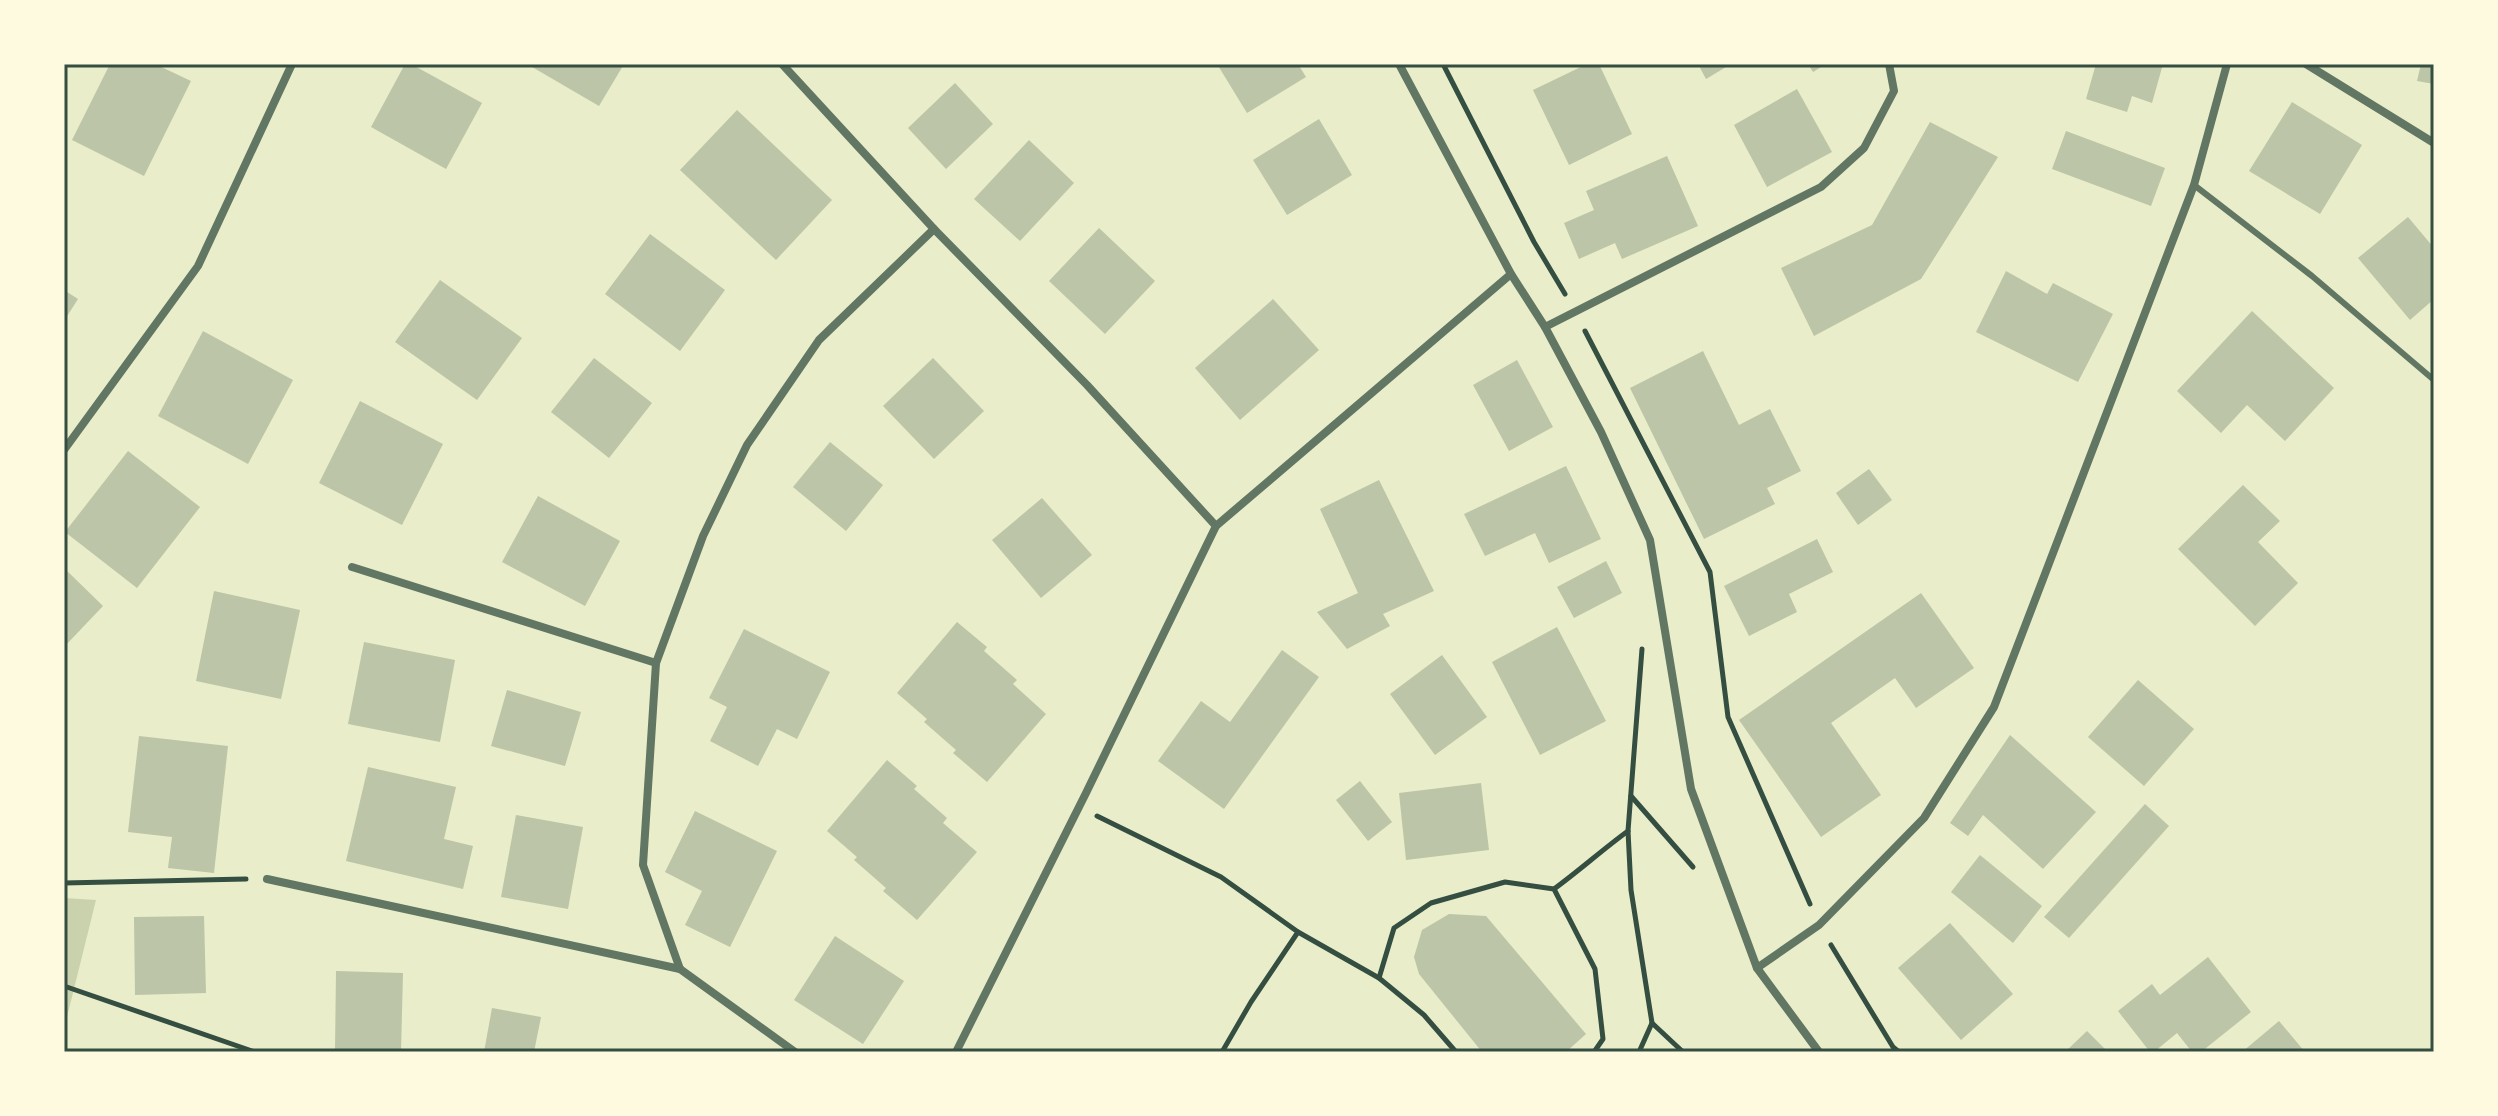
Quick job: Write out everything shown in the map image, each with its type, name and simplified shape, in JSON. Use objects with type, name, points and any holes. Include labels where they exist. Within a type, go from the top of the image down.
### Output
[{"type":"street","points":[[64,450],[198,266],[292,64]]},
{"type":"street","points":[[782,64],[934,229],[1087,385],[1216,526]]},
{"type":"street","points":[[1399,64],[1511,274],[1545,327],[1601,432],[1650,540],[1691,789],[1757,968],[1819,1052]]},
{"type":"street","points":[[1545,327],[1821,187],[1864,148],[1894,91],[1889,64]]},
{"type":"street","points":[[1757,968],[1819,925],[1924,818],[1994,707],[2194,185],[2227,64]]},
{"type":"street","points":[[2306,64],[2434,143]]},
{"type":"street","points":[[680,969],[643,865],[656,663],[703,536],[747,445],[819,340],[934,229]]},
{"type":"street","points":[[956,1052],[1216,526],[1511,274]]},
{"type":"street","points":[[352,567],[656,663]]},
{"type":"street","points":[[267,879],[680,969],[795,1052]]},
{"type":"lane","points":[[2194,185],[2312,276],[2434,380]]},
{"type":"path","points":[[1443,64],[1710,572],[1728,717],[1819,925],[1893,1047],[1899,1052]]},
{"type":"path","points":[[1639,1052],[1652,1023],[1631,890],[1628,831],[1642,645]]},
{"type":"path","points":[[1086,793],[1096,815],[1221,877],[1298,932],[1379,978],[1424,1015],[1456,1052]]},
{"type":"path","points":[[1631,796],[1700,875]]},
{"type":"path","points":[[1379,978],[1394,928],[1431,903],[1505,882],[1554,889],[1628,831]]},
{"type":"path","points":[[64,883],[267,879]]},
{"type":"path","points":[[1554,889],[1595,969],[1603,1039],[1594,1052]]},
{"type":"path","points":[[1222,1052],[1298,932]]},
{"type":"path","points":[[64,986],[255,1052]]},
{"type":"path","points":[[1652,1023],[1683,1052]]},
{"type":"green space","points":[[64,898],[96,900],[64,1029]]},
{"type":"building","points":[[110,64],[155,64],[191,81],[144,176],[72,140]]},
{"type":"building","points":[[405,64],[411,64],[482,103],[446,169],[371,127]]},
{"type":"building","points":[[527,64],[624,64],[599,106]]},
{"type":"building","points":[[1217,64],[1298,64],[1306,77],[1247,113]]},
{"type":"building","points":[[1587,64],[1599,64],[1632,134],[1569,165],[1533,90]]},
{"type":"building","points":[[1698,64],[1731,64],[1706,79]]},
{"type":"building","points":[[1808,64],[1826,64],[1813,72]]},
{"type":"building","points":[[2096,64],[2163,64],[2152,103],[2132,96],[2127,112],[2086,99]]},
{"type":"building","points":[[2421,64],[2434,64],[2434,84],[2417,81]]},
{"type":"building","points":[[955,83],[993,124],[946,169],[908,128]]},
{"type":"building","points":[[1797,89],[1832,152],[1767,187],[1734,125]]},
{"type":"building","points":[[2292,102],[2362,145],[2320,214],[2249,171]]},
{"type":"building","points":[[737,110],[832,200],[776,260],[680,170]]},
{"type":"building","points":[[1319,119],[1352,175],[1287,215],[1253,160]]},
{"type":"building","points":[[1930,122],[1998,157],[1921,279],[1814,336],[1781,268],[1872,225]]},
{"type":"building","points":[[2066,131],[2165,168],[2151,206],[2052,169]]},
{"type":"building","points":[[1029,140],[1074,183],[1020,241],[974,199]]},
{"type":"building","points":[[1667,156],[1698,226],[1622,259],[1615,243],[1579,259],[1564,223],[1594,210],[1586,191]]},
{"type":"building","points":[[2408,217],[2434,248],[2434,299],[2410,320],[2358,258]]},
{"type":"building","points":[[1099,228],[1155,281],[1105,334],[1049,281]]},
{"type":"building","points":[[650,234],[725,290],[680,351],[605,294]]},
{"type":"building","points":[[2006,271],[2047,294],[2053,283],[2113,314],[2078,382],[1976,332]]},
{"type":"building","points":[[440,280],[522,338],[477,400],[395,342]]},
{"type":"building","points":[[64,290],[78,299],[64,321]]},
{"type":"building","points":[[1273,299],[1319,350],[1240,420],[1195,368]]},
{"type":"building","points":[[2252,311],[2334,388],[2285,441],[2247,405],[2221,433],[2177,391]]},
{"type":"building","points":[[203,331],[293,380],[248,464],[158,416]]},
{"type":"building","points":[[1703,351],[1739,425],[1770,409],[1801,471],[1767,488],[1775,504],[1704,539],[1630,388]]},
{"type":"building","points":[[594,358],[652,403],[609,458],[551,412]]},
{"type":"building","points":[[933,358],[984,411],[934,459],[883,406]]},
{"type":"building","points":[[1517,360],[1553,427],[1509,451],[1473,385]]},
{"type":"building","points":[[360,401],[443,444],[402,525],[319,483]]},
{"type":"building","points":[[830,442],[883,485],[846,531],[793,487]]},
{"type":"building","points":[[128,451],[200,507],[137,588],[65,532]]},
{"type":"building","points":[[1566,466],[1601,539],[1549,563],[1535,533],[1485,556],[1464,514]]},
{"type":"building","points":[[1869,469],[1892,500],[1858,525],[1836,493]]},
{"type":"building","points":[[1379,480],[1434,591],[1383,614],[1390,626],[1347,649],[1317,612],[1358,593],[1320,509]]},
{"type":"building","points":[[2243,485],[2280,521],[2258,542],[2298,583],[2255,626],[2178,549]]},
{"type":"building","points":[[538,496],[620,541],[585,606],[502,562]]},
{"type":"building","points":[[1042,498],[1092,555],[1041,598],[992,540]]},
{"type":"building","points":[[1817,539],[1833,572],[1789,594],[1797,612],[1749,636],[1724,586]]},
{"type":"building","points":[[1606,561],[1622,593],[1574,618],[1557,587]]},
{"type":"building","points":[[64,568],[103,606],[64,647]]},
{"type":"building","points":[[214,591],[300,610],[281,699],[196,681]]},
{"type":"building","points":[[1921,593],[1974,668],[1916,708],[1895,678],[1831,723],[1881,795],[1821,837],[1739,720]]},
{"type":"building","points":[[957,622],[987,647],[984,651],[1017,680],[1013,684],[1046,714],[987,782],[953,753],[956,750],[897,693]]},
{"type":"building","points":[[1557,627],[1606,721],[1540,755],[1492,662]]},
{"type":"building","points":[[744,629],[830,672],[797,739],[777,729],[758,766],[710,741],[727,707],[709,698]]},
{"type":"building","points":[[364,642],[455,660],[440,742],[348,724]]},
{"type":"building","points":[[1282,650],[1319,677],[1224,809],[1158,761],[1201,701],[1230,722]]},
{"type":"building","points":[[1442,655],[1487,717],[1435,755],[1390,694]]},
{"type":"building","points":[[2138,680],[2194,729],[2144,786],[2088,737]]},
{"type":"building","points":[[507,690],[581,712],[565,766],[491,746]]},
{"type":"building","points":[[2010,735],[2096,812],[2043,869],[1983,815],[1968,836],[1950,823]]},
{"type":"building","points":[[139,736],[228,746],[214,873],[168,868],[172,837],[128,832]]},
{"type":"building","points":[[887,760],[947,818],[943,823],[977,852],[917,920],[883,891],[886,888],[827,831]]},
{"type":"building","points":[[368,767],[456,787],[444,839],[473,846],[463,889],[346,861]]},
{"type":"building","points":[[1360,781],[1392,822],[1368,841],[1336,800]]},
{"type":"building","points":[[1481,783],[1489,850],[1406,860],[1399,793]]},
{"type":"building","points":[[2145,804],[2169,826],[2069,938],[2044,917]]},
{"type":"building","points":[[695,811],[777,851],[730,947],[685,925],[702,891],[665,872]]},
{"type":"building","points":[[516,815],[583,827],[568,909],[501,897]]},
{"type":"building","points":[[1980,855],[2042,906],[2013,943],[1951,892]]},
{"type":"building","points":[[1449,914],[1486,916],[1586,1034],[1566,1052],[1482,1052],[1419,974],[1414,957],[1422,930]]},
{"type":"building","points":[[204,916],[206,993],[135,995],[134,917]]},
{"type":"building","points":[[1950,923],[2013,994],[1961,1040],[1898,968]]},
{"type":"building","points":[[835,936],[904,981],[863,1044],[794,1000]]},
{"type":"building","points":[[2208,957],[2251,1012],[2201,1052],[2192,1052],[2177,1033],[2150,1052],[2118,1011],[2152,984],[2160,995]]},
{"type":"building","points":[[336,971],[403,973],[401,1052],[335,1052]]},
{"type":"building","points":[[492,1008],[541,1017],[534,1052],[484,1052]]},
{"type":"building","points":[[2279,1021],[2305,1052],[2242,1052]]},
{"type":"building","points":[[2087,1031],[2108,1052],[2065,1052]]}]
